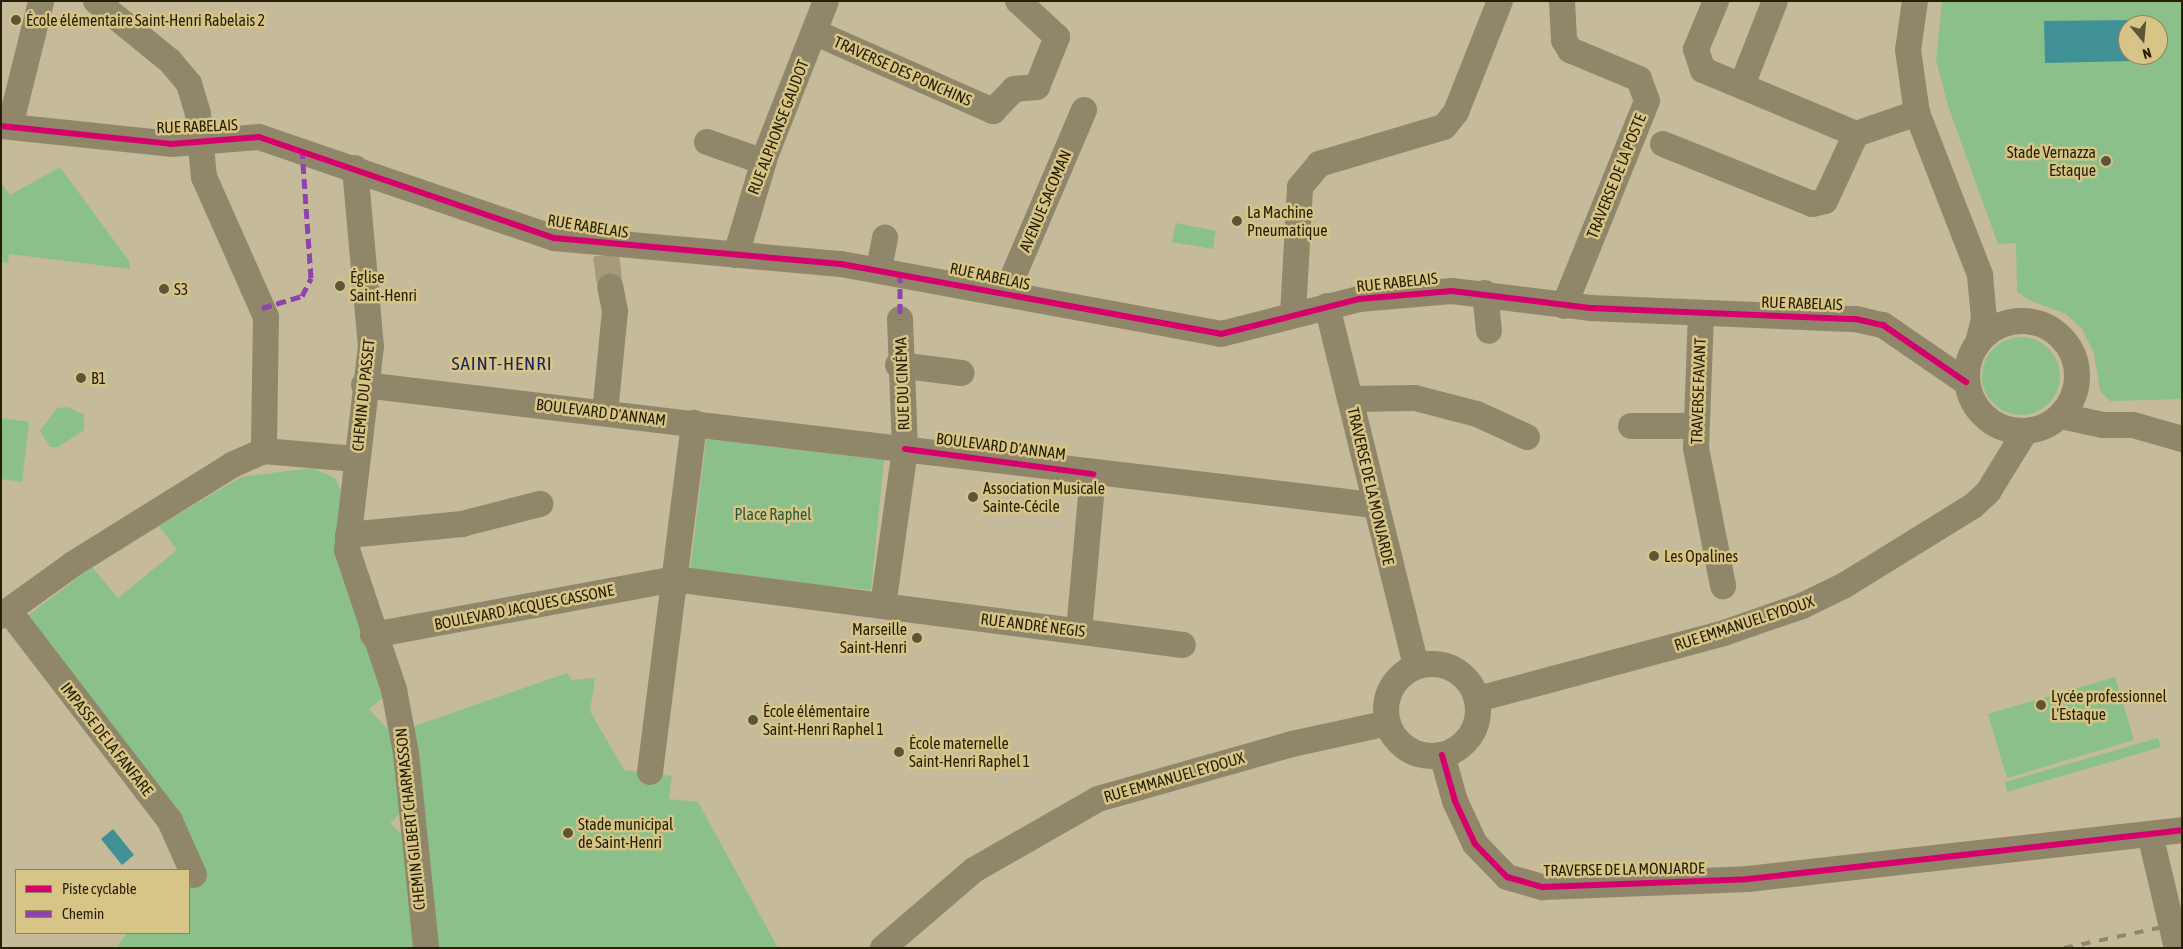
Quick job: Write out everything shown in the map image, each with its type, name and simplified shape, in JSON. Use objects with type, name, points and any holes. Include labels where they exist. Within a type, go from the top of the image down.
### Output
[{"type":"street","points":[[96,1],[170,62],[189,84],[201,141],[204,177],[266,316],[264,451]]},
{"type":"street","name":"RUE ALPHONSE GAUDOT","points":[[736,255],[764,162],[826,1]]},
{"type":"street","name":"TRAVERSE DES PONCHINS","points":[[814,32],[993,111],[1014,89],[1036,87],[1057,37],[1043,28],[1040,18],[1018,1]]},
{"type":"street","points":[[1293,314],[1300,187],[1319,164],[1444,127],[1456,112],[1500,1]]},
{"type":"street","name":"TRAVERSE DE LA POSTE","points":[[1562,1],[1564,40],[1570,50],[1638,79],[1646,101],[1564,306]]},
{"type":"street","points":[[1716,1],[1696,49],[1697,61],[1703,70],[1856,134],[1917,113]]},
{"type":"street","points":[[1742,85],[1775,1]]},
{"type":"street","points":[[1914,1],[1908,50],[1917,113],[1980,275],[1984,319],[1966,382],[1970,398],[1992,423],[2001,467]]},
{"type":"street","points":[[6,126],[41,2]]},
{"type":"street","name":"AVENUE SACOMAN","points":[[1006,293],[1084,110]]},
{"type":"street","name":"RUE RABELAIS","points":[[6,126],[171,144],[259,137],[355,168],[554,238],[606,250],[736,255],[879,270],[1221,334],[1327,306],[1432,292],[1485,293],[1564,306],[1856,319],[1883,325],[1966,382]]},
{"type":"street","points":[[1663,144],[1812,204],[1826,201],[1856,134]]},
{"type":"street","points":[[707,142],[764,162]]},
{"type":"street","name":"CHEMIN DU PASSET","points":[[5,613],[74,564],[232,465],[264,451],[356,459],[364,385],[371,346],[355,168]]},
{"type":"street","points":[[879,270],[885,238]]},
{"type":"street","points":[[1980,275],[1998,297],[2029,322],[2054,331],[2071,351],[2076,389],[2060,416],[2044,427],[2025,432],[1992,423]]},
{"type":"street","points":[[605,413],[615,311],[610,286]]},
{"type":"street","points":[[1485,293],[1489,331]]},
{"type":"street","name":"TRAVERSE DE LA MONJARDE","points":[[1327,306],[1374,505],[1416,666]]},
{"type":"street","name":"TRAVERSE FAVANT","points":[[1701,313],[1695,426],[1723,586]]},
{"type":"street","name":"RUE DU CINÉMA","points":[[900,319],[898,364],[905,449]]},
{"type":"street","points":[[1926,354],[1975,346],[1996,328],[2029,322]]},
{"type":"street","points":[[898,364],[960,373]]},
{"type":"street","name":"BOULEVARD D'ANNAM","points":[[364,385],[694,423],[1093,474],[1374,505]]},
{"type":"street","points":[[2076,389],[2100,411],[2133,425],[2182,439]]},
{"type":"street","points":[[1350,400],[1415,398],[1478,414],[1527,437]]},
{"type":"street","points":[[2060,416],[2104,425],[2133,425],[2158,419],[2182,422]]},
{"type":"street","points":[[650,772],[694,423]]},
{"type":"street","points":[[1631,426],[1695,426]]},
{"type":"street","name":"RUE EMMANUEL EYDOUX","points":[[1478,699],[1720,634],[1802,606],[1846,585],[1961,515],[1988,492],[2001,467],[2025,432]]},
{"type":"street","points":[[674,579],[883,606],[905,449]]},
{"type":"street","name":"CHEMIN GILBERT CHARMASSON","points":[[356,459],[347,550],[373,635],[394,690],[406,753],[426,948]]},
{"type":"street","points":[[1078,631],[1093,474]]},
{"type":"street","points":[[348,535],[462,524],[540,504]]},
{"type":"street","name":"BOULEVARD JACQUES CASSONE","points":[[373,635],[674,579]]},
{"type":"street","name":"RUE ANDRÉ NEGIS","points":[[883,606],[1183,645]]},
{"type":"street","name":"IMPASSE DE LA FANFARE","points":[[5,613],[170,821],[194,875]]},
{"type":"street","points":[[1431,663],[1461,673],[1478,699],[1477,721],[1467,740],[1442,755],[1415,752],[1403,745],[1388,723],[1388,696],[1394,683],[1416,666],[1431,663]]},
{"type":"street","name":"RUE EMMANUEL EYDOUX","points":[[883,948],[974,870],[1098,799],[1292,744],[1388,723]]},
{"type":"street","name":"TRAVERSE DE LA MONJARDE","points":[[1442,755],[1455,801],[1475,844],[1507,877],[1543,887],[1748,879],[1854,870],[2150,834]]},
{"type":"street","points":[[2177,948],[2150,834],[2182,830]]},
{"type":"green space","points":[[1942,1],[2182,1],[2182,399],[2110,401],[2100,391],[2094,353],[2082,329],[2066,314],[2027,299],[2017,291],[2016,243],[1998,244],[1948,106],[1936,60]]},
{"type":"green space","points":[[60,167],[129,261],[130,269],[9,254],[8,263],[1,262],[1,183],[10,195]]},
{"type":"green space","points":[[1176,223],[1216,231],[1213,249],[1172,242]]},
{"type":"green space","points":[[2013,337],[2029,337],[2043,343],[2054,354],[2060,368],[2060,384],[2054,398],[2043,409],[2029,415],[2013,415],[1999,409],[1988,398],[1982,384],[1982,368],[1988,354],[1999,343]]},
{"type":"green space","points":[[68,407],[84,415],[84,430],[58,447],[50,447],[40,431],[57,408]]},
{"type":"green space","points":[[1,418],[29,422],[22,482],[1,479]]},
{"type":"green space","name":"Place Raphel","points":[[706,439],[884,460],[871,590],[690,572]]},
{"type":"green space","points":[[312,468],[335,478],[344,498],[386,695],[369,709],[397,739],[403,809],[390,824],[409,839],[417,948],[116,948],[126,934],[190,934],[190,879],[197,876],[22,620],[92,567],[118,598],[177,550],[159,526],[241,477]]},
{"type":"green space","name":"Stade municipal de Saint-Henri","points":[[567,673],[571,680],[595,678],[590,711],[624,770],[672,776],[669,799],[698,802],[778,948],[435,948],[409,728]]},
{"type":"green space","points":[[2115,677],[2134,740],[2007,778],[1988,714]]},
{"type":"green space","points":[[2158,738],[2161,747],[2007,792],[2005,782]]},
{"type":"water","points":[[2118,20],[2118,61],[2045,63],[2044,21]]},
{"type":"water","points":[[113,829],[134,855],[122,865],[101,839]]},
{"type":"tunnel","points":[[606,255],[610,286]]},
{"type":"railway","points":[[2064,948],[2182,923]]},
{"type":"marked path","points":[[262,308],[302,296],[311,278],[302,149]]},
{"type":"marked path","points":[[900,273],[900,319]]},
{"type":"cycle path","points":[[1,126],[171,144],[259,137],[554,238],[841,264],[1221,334],[1359,299],[1452,291],[1590,308],[1856,319],[1883,325],[1966,382]]},
{"type":"cycle path","points":[[905,449],[1093,474]]},
{"type":"cycle path","points":[[1442,755],[1455,801],[1475,844],[1507,877],[1543,887],[1748,879],[2182,830]]},
{"type":"place","name":"École élémentaire Saint-Henri Rabelais 2","points":[[16,20]]},
{"type":"place","name":"Stade Vernazza Estaque","points":[[2106,161]]},
{"type":"place","name":"La Machine Pneumatique","points":[[1237,221]]},
{"type":"place","name":"Église Saint-Henri","points":[[340,286]]},
{"type":"place","name":"S3","points":[[164,289]]},
{"type":"place","name":"B1","points":[[81,378]]},
{"type":"place","name":"Association Musicale Sainte-Cécile","points":[[973,497]]},
{"type":"place","name":"Les Opalines","points":[[1654,556]]},
{"type":"place","name":"Marseille Saint-Henri","points":[[917,638]]},
{"type":"place","name":"Lycée professionnel L'Estaque","points":[[2041,705]]},
{"type":"place","name":"École élémentaire Saint-Henri Raphel 1","points":[[753,720]]},
{"type":"place","name":"École maternelle Saint-Henri Raphel 1","points":[[899,752]]},
{"type":"place","name":"Stade municipal de Saint-Henri","points":[[568,833]]},
{"type":"district","name":"SAINT-HENRI","points":[[502,364]]}]
